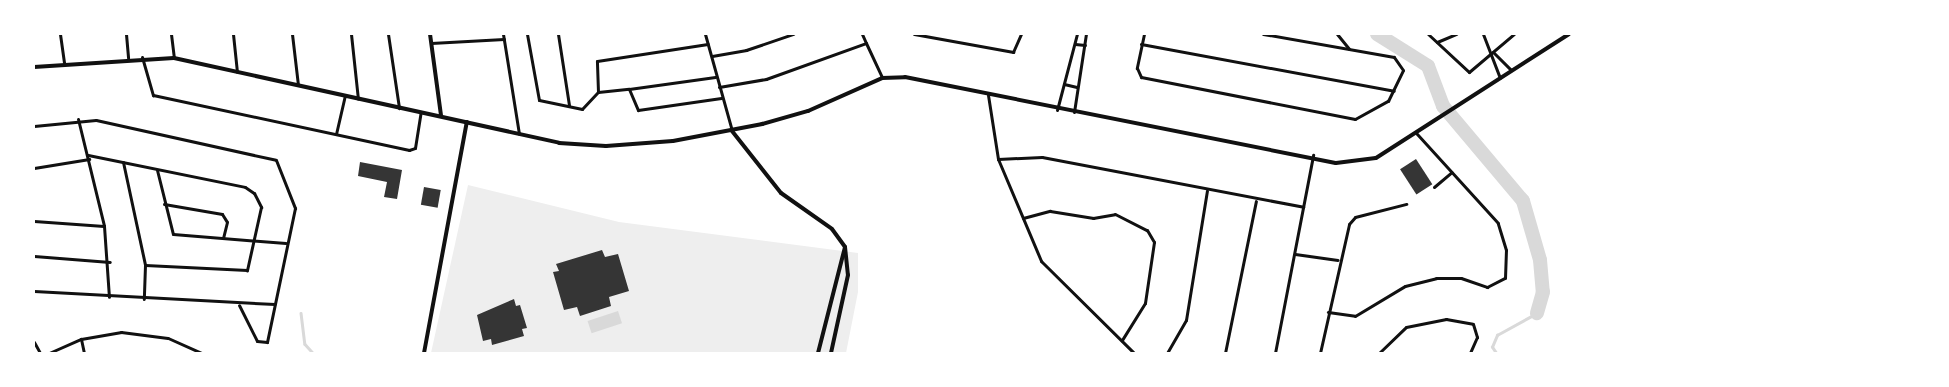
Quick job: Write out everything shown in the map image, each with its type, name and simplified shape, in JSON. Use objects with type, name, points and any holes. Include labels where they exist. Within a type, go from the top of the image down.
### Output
[{"type":"street","points":[[60,34],[64,64]]},
{"type":"street","points":[[126,34],[128,58]]},
{"type":"street","points":[[171,34],[174,58]]},
{"type":"street","points":[[232,34],[238,73]]},
{"type":"street","points":[[292,34],[298,86]]},
{"type":"street","points":[[351,34],[358,100]]},
{"type":"street","points":[[388,34],[400,108]]},
{"type":"street","points":[[430,34],[441,115]]},
{"type":"street","points":[[503,34],[519,134]]},
{"type":"street","points":[[527,34],[536,96],[585,108],[598,92],[597,61],[708,44]]},
{"type":"street","points":[[558,34],[569,105]]},
{"type":"street","points":[[705,34],[712,56],[715,78],[732,131],[781,193],[832,229],[845,247],[848,275],[831,353]]},
{"type":"street","points":[[712,56],[746,50],[793,34]]},
{"type":"street","points":[[862,34],[882,78]]},
{"type":"street","points":[[914,34],[1013,52],[1021,34]]},
{"type":"street","points":[[1057,110],[1078,34]]},
{"type":"street","points":[[1074,112],[1086,34]]},
{"type":"street","points":[[1144,34],[1137,68],[1141,77],[1153,82],[1355,119],[1379,108],[1394,91],[1403,70],[1400,61],[1349,49],[1263,34]]},
{"type":"street","points":[[1336,34],[1349,49]]},
{"type":"street","points":[[1428,34],[1469,72],[1514,34]]},
{"type":"street","points":[[1437,42],[1456,34]]},
{"type":"street","points":[[1483,34],[1493,52],[1511,70]]},
{"type":"street","points":[[34,67],[142,57],[174,58],[358,100],[441,115],[519,134],[606,146],[732,131],[808,111],[882,78],[904,77],[1057,110],[1312,156],[1336,163],[1362,162],[1376,158],[1457,108],[1511,70],[1569,34]]},
{"type":"street","points":[[431,43],[469,36],[504,39]]},
{"type":"street","points":[[718,87],[766,79],[866,44]]},
{"type":"street","points":[[1075,44],[1085,46]]},
{"type":"street","points":[[1141,44],[1394,91]]},
{"type":"street","points":[[1493,52],[1491,62],[1500,78]]},
{"type":"street","points":[[142,57],[152,95],[413,150],[421,111]]},
{"type":"street","points":[[598,92],[715,78]]},
{"type":"street","points":[[1064,84],[1077,86]]},
{"type":"street","points":[[630,89],[638,110],[721,98]]},
{"type":"street","points":[[988,95],[998,160],[1041,261],[1134,353]]},
{"type":"street","points":[[336,134],[345,96]]},
{"type":"street","points":[[78,119],[104,226],[110,262],[108,296]]},
{"type":"street","points":[[34,126],[78,119],[272,157],[295,208],[286,243],[269,340],[263,342],[248,327],[240,304]]},
{"type":"street","points":[[424,353],[466,122]]},
{"type":"street","points":[[1328,312],[1355,316],[1405,286],[1436,278],[1461,278],[1487,287],[1503,281],[1506,250],[1491,212],[1416,133]]},
{"type":"street","points":[[88,155],[249,188],[260,207],[251,265],[240,272],[144,265]]},
{"type":"street","points":[[1275,353],[1312,156]]},
{"type":"street","points":[[998,160],[1042,158],[1207,192],[1256,201],[1303,206]]},
{"type":"street","points":[[34,168],[89,159]]},
{"type":"street","points":[[123,162],[144,265],[144,298]]},
{"type":"street","points":[[157,170],[173,234],[286,243]]},
{"type":"street","points":[[1434,187],[1452,172]]},
{"type":"street","points":[[1166,353],[1186,320],[1207,192]]},
{"type":"street","points":[[1225,353],[1256,201]]},
{"type":"street","points":[[164,204],[222,214],[227,222],[223,238]]},
{"type":"street","points":[[1320,353],[1338,260],[1356,218],[1406,204]]},
{"type":"street","points":[[1023,218],[1050,211],[1093,218],[1115,214],[1147,230],[1154,242],[1144,303],[1122,340]]},
{"type":"street","points":[[34,221],[104,226]]},
{"type":"street","points":[[818,353],[845,247]]},
{"type":"street","points":[[1295,254],[1338,260]]},
{"type":"street","points":[[34,256],[110,262]]},
{"type":"street","points":[[34,291],[240,304],[275,304]]},
{"type":"street","points":[[1379,353],[1406,327],[1446,318],[1473,324],[1477,336],[1470,353]]},
{"type":"street","points":[[49,353],[81,339],[121,332],[168,338],[202,353]]},
{"type":"street","points":[[81,339],[84,353]]},
{"type":"street","points":[[34,342],[40,353]]},
{"type":"shaded area","points":[[468,185],[619,222],[858,253],[858,292],[846,353],[431,353]]},
{"type":"shaded area","points":[[618,311],[622,323],[592,333],[588,321]]},
{"type":"building","points":[[1416,159],[1432,184],[1416,195],[1400,169]]},
{"type":"building","points":[[360,162],[402,170],[397,199],[384,197],[387,182],[358,176]]},
{"type":"building","points":[[424,187],[441,190],[438,208],[421,205]]},
{"type":"building","points":[[602,250],[605,257],[618,254],[629,291],[609,297],[611,306],[580,316],[577,307],[564,310],[553,272],[559,271],[556,264]]},
{"type":"building","points":[[514,299],[516,306],[520,305],[527,328],[522,329],[524,336],[492,345],[491,339],[483,341],[477,315]]},
{"type":"waterway","points":[[1377,34],[1428,66],[1443,106],[1523,201],[1540,260],[1543,292],[1537,313]]},
{"type":"waterway","points":[[301,313],[305,344],[313,353]]},
{"type":"waterway","points":[[1496,353],[1492,347],[1497,335],[1537,313]]}]
